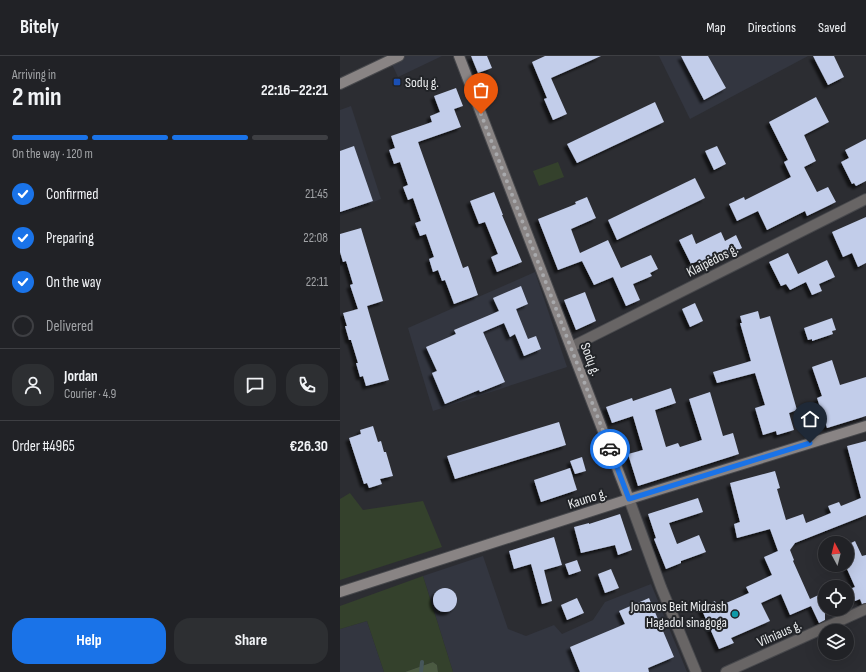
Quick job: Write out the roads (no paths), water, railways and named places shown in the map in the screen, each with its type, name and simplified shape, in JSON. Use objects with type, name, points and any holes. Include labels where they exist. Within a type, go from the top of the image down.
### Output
[{"type":"main road","points":[[340,84],[399,56]]},
{"type":"main road","name":"Sodų g.","points":[[459,56],[629,499]]},
{"type":"main road","name":"Kauno g.","points":[[340,592],[629,499],[866,426]]},
{"type":"street","name":"Klaipėdos g.","points":[[571,347],[866,198]]},
{"type":"street","name":"Sodų g.","points":[[629,499],[661,587],[696,672]]},
{"type":"street","name":"Vilniaus g.","points":[[726,672],[866,609]]},
{"type":"waterway","points":[[421,672],[422,662]]},
{"type":"place","name":"Sodų g.","points":[[397,82]]},
{"type":"place","name":"Jonavos Beit Midrash Hagadol sinagoga","points":[[735,614]]}]
